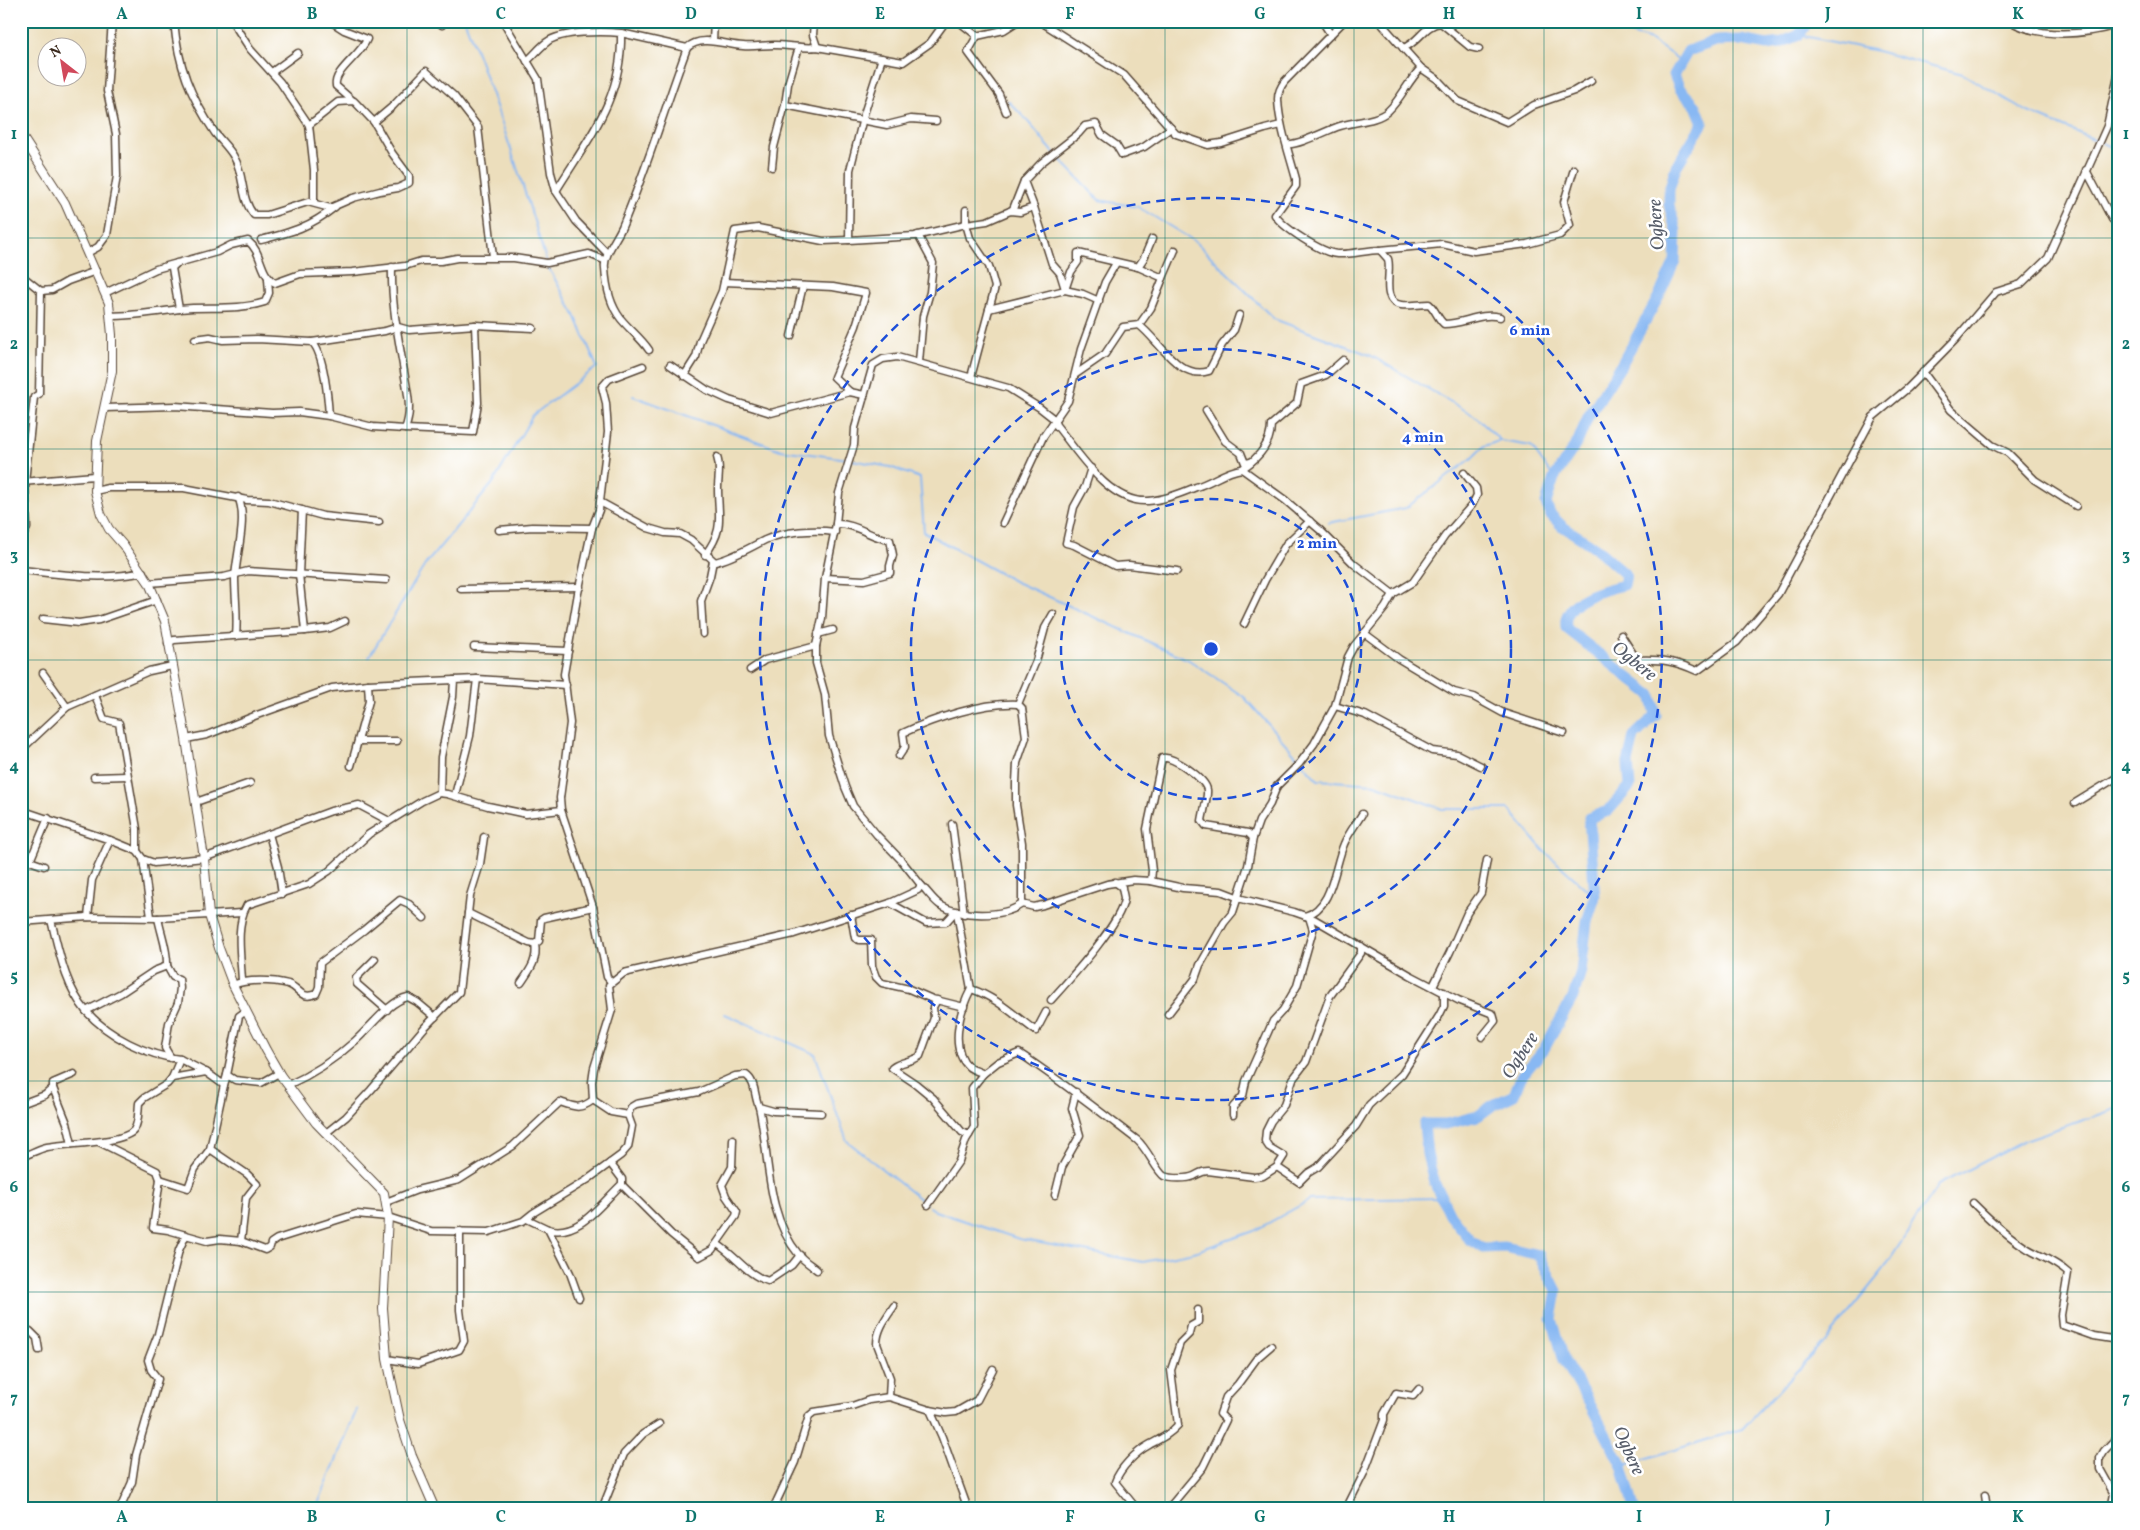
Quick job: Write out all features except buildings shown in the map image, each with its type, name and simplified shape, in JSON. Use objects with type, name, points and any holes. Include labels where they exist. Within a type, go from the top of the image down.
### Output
[{"type":"street","points":[[87,253],[98,247],[106,235],[117,176],[116,134],[107,91],[112,21]]},
{"type":"street","points":[[174,21],[183,73],[198,105],[214,131],[234,157],[238,166],[242,189],[251,212],[258,216],[314,202],[330,208],[371,192],[398,188],[409,183],[410,176],[392,153],[374,122],[336,86],[336,76],[367,39],[344,30],[330,21]]},
{"type":"street","points":[[232,21],[250,49],[272,72],[309,125],[314,170],[314,202]]},
{"type":"street","points":[[503,21],[538,79],[551,173],[556,191],[576,222],[607,253]]},
{"type":"street","points":[[713,41],[714,21]]},
{"type":"street","points":[[814,21],[813,35],[817,46]]},
{"type":"street","points":[[958,21],[977,36]]},
{"type":"street","points":[[1006,112],[1004,101],[968,52],[977,36],[1004,30],[1018,21]]},
{"type":"street","points":[[1036,21],[1124,75],[1176,134],[1208,145],[1282,125]]},
{"type":"street","points":[[1322,21],[1331,35]]},
{"type":"street","points":[[1344,21],[1285,81],[1278,97],[1282,125],[1296,179],[1296,186],[1275,212],[1276,218],[1312,245],[1327,252],[1337,254],[1442,244],[1474,251],[1527,244],[1560,235],[1570,225],[1564,202],[1574,169]]},
{"type":"street","points":[[1379,21],[1421,68],[1437,79],[1458,101],[1507,122],[1534,105],[1561,97],[1587,85],[1590,80]]},
{"type":"street","points":[[1621,635],[1638,660],[1661,659],[1679,663],[1697,671],[1737,642],[1778,594],[1873,417],[1908,388],[1955,340],[1996,292],[2021,284],[2048,258],[2107,126],[2118,76],[2118,23],[2082,33],[2029,29],[2010,21]]},
{"type":"street","points":[[2029,21],[2029,29]]},
{"type":"street","points":[[649,350],[615,308],[608,292],[604,260],[618,237],[646,165],[687,48],[694,42],[713,41],[746,46],[817,46],[903,62],[930,43],[944,22]]},
{"type":"street","points":[[1403,48],[1415,41],[1430,26],[1442,23],[1470,47],[1479,49]]},
{"type":"street","points":[[527,61],[547,41],[556,37],[608,31],[687,48]]},
{"type":"street","points":[[556,191],[578,160],[609,102],[620,66],[620,33]]},
{"type":"street","points":[[772,167],[774,147],[785,105],[788,84],[799,47]]},
{"type":"street","points":[[272,72],[298,53]]},
{"type":"street","points":[[849,240],[850,170],[862,120],[882,58]]},
{"type":"street","points":[[1287,144],[1295,144],[1338,127],[1382,115],[1389,110],[1412,77],[1421,68]]},
{"type":"street","points":[[374,122],[394,106],[426,71],[454,96],[478,127],[493,258]]},
{"type":"street","points":[[309,125],[338,102],[354,101]]},
{"type":"street","points":[[785,105],[887,125],[911,119],[936,120]]},
{"type":"street","points":[[684,376],[696,358],[724,282],[735,231],[758,228],[822,241],[849,240],[918,235],[987,221],[1013,209],[1024,181],[1041,163],[1078,134],[1085,126],[1096,124],[1102,135],[1116,145],[1122,156],[1144,147],[1171,128]]},
{"type":"street","points":[[21,135],[65,203],[109,303],[112,371],[97,441],[94,476],[95,491],[101,514],[109,529],[149,583],[165,621],[196,802],[204,858],[209,915],[233,986],[279,1073],[326,1133],[384,1193],[388,1217],[383,1308],[388,1359],[400,1420],[412,1456],[435,1509]]},
{"type":"street","points":[[2086,170],[2112,219],[2119,225]]},
{"type":"street","points":[[1024,181],[1052,264],[1060,274],[1065,290]]},
{"type":"street","points":[[261,240],[300,229],[317,221],[340,203]]},
{"type":"street","points":[[1010,211],[1020,212],[1034,207]]},
{"type":"street","points":[[966,210],[966,224],[970,238],[989,266],[995,287],[971,377]]},
{"type":"street","points":[[918,235],[933,263],[930,292],[923,316],[919,362]]},
{"type":"street","points":[[1138,268],[1152,239]]},
{"type":"street","points":[[105,293],[146,272],[217,252],[231,245],[248,242],[256,249],[268,279],[269,293],[265,302],[256,305],[227,309],[180,309],[110,316]]},
{"type":"street","points":[[1076,374],[1104,354],[1123,328],[1139,325],[1151,308],[1175,250]]},
{"type":"street","points":[[1380,250],[1388,259],[1388,294],[1394,303],[1400,305],[1429,304],[1444,324],[1490,314],[1500,317]]},
{"type":"street","points":[[1065,290],[1071,272],[1078,262],[1078,253],[1138,268],[1163,278]]},
{"type":"street","points":[[268,279],[275,283],[300,274],[354,272],[428,260],[514,258],[547,263],[589,254],[604,260]]},
{"type":"street","points":[[178,262],[172,268],[180,309]]},
{"type":"street","points":[[1003,522],[1029,464],[1054,420],[1068,401],[1081,349],[1105,282],[1116,263]]},
{"type":"street","points":[[392,267],[392,290],[409,402],[408,420],[405,429]]},
{"type":"street","points":[[21,275],[42,291],[52,290],[68,281],[96,271]]},
{"type":"street","points":[[724,282],[833,287],[866,293],[856,326],[834,377],[850,392]]},
{"type":"street","points":[[791,336],[803,286]]},
{"type":"street","points":[[989,309],[1065,290],[1083,294],[1099,301]]},
{"type":"street","points":[[21,538],[28,528],[23,482],[34,397],[39,394],[42,291]]},
{"type":"street","points":[[1139,325],[1147,331],[1161,350],[1191,372],[1199,374],[1209,371],[1222,345],[1234,330],[1239,315]]},
{"type":"street","points":[[105,408],[175,406],[272,413],[299,412],[329,416],[373,428],[473,432],[478,403],[475,325]]},
{"type":"street","points":[[195,339],[210,337],[223,340],[257,339],[312,342],[385,331],[398,327],[409,330],[475,325],[533,328]]},
{"type":"street","points":[[312,342],[316,346],[320,359],[328,399],[329,416]]},
{"type":"street","points":[[1343,360],[1326,376],[1301,384],[1297,403],[1270,426],[1270,434],[1262,451],[1253,462],[1242,469],[1229,471],[1198,487],[1147,501],[1128,499],[1110,489],[1056,425],[1054,420],[1040,408],[1008,388],[897,356],[883,358],[873,365],[855,428],[854,445],[839,493],[836,528],[825,578],[822,618],[816,646],[816,663],[825,695],[829,736],[852,806],[940,905],[959,912],[989,914],[1006,912],[1022,904],[1034,907],[1056,902],[1085,890],[1115,882],[1133,880],[1151,881],[1183,888],[1222,891],[1307,916],[1389,964],[1458,1000],[1493,1014],[1495,1021],[1482,1037]]},
{"type":"street","points":[[670,365],[707,390],[729,400],[771,413],[850,392],[864,395]]},
{"type":"street","points":[[611,982],[607,977],[593,907],[561,810],[560,798],[570,723],[564,674],[592,528],[600,502],[608,432],[606,403],[602,386],[609,379],[643,366]]},
{"type":"street","points":[[1922,372],[1952,410],[1992,445],[2008,453],[2035,480],[2076,506]]},
{"type":"street","points":[[1206,410],[1226,441],[1241,454],[1245,463],[1253,462]]},
{"type":"street","points":[[705,555],[713,544],[720,526],[718,488],[720,470],[717,457]]},
{"type":"street","points":[[1091,468],[1085,487],[1074,507],[1066,543],[1074,545],[1115,566],[1129,565],[1177,571]]},
{"type":"street","points":[[1242,469],[1310,521],[1354,564],[1393,594]]},
{"type":"street","points":[[1168,1014],[1195,979],[1200,965],[1224,923],[1233,912],[1248,866],[1256,827],[1270,804],[1277,786],[1314,744],[1335,706],[1348,657],[1354,646],[1385,608],[1393,594],[1413,582],[1477,495],[1476,488],[1464,473]]},
{"type":"street","points":[[23,482],[94,476]]},
{"type":"street","points":[[95,491],[108,488],[184,488],[238,498],[269,501],[332,517],[379,522]]},
{"type":"street","points":[[236,636],[235,574],[242,510],[238,498]]},
{"type":"street","points":[[600,502],[648,528],[665,533],[680,534],[691,540],[705,555],[715,562],[726,560],[768,539],[812,529],[836,528],[845,524],[882,540],[890,540],[893,555],[890,573],[864,580],[825,578]]},
{"type":"street","points":[[302,510],[299,574],[305,631]]},
{"type":"street","points":[[1244,624],[1265,580],[1286,544],[1310,521]]},
{"type":"street","points":[[499,530],[532,526],[592,528]]},
{"type":"street","points":[[703,634],[701,601],[713,561]]},
{"type":"street","points":[[21,570],[61,575],[90,576],[127,576],[142,572]]},
{"type":"street","points":[[149,583],[202,579],[248,571],[386,580]]},
{"type":"street","points":[[461,589],[580,587]]},
{"type":"street","points":[[43,619],[79,623],[99,620],[157,600]]},
{"type":"street","points":[[1018,704],[1036,662],[1045,628],[1053,614]]},
{"type":"street","points":[[168,643],[174,640],[305,631],[330,628],[345,622]]},
{"type":"street","points":[[818,634],[833,630]]},
{"type":"street","points":[[1364,633],[1400,659],[1454,692],[1474,697],[1503,713],[1564,733]]},
{"type":"street","points":[[750,670],[765,660],[816,646]]},
{"type":"street","points":[[474,647],[568,651]]},
{"type":"street","points":[[21,750],[67,707],[149,671],[172,666]]},
{"type":"street","points":[[43,673],[67,707]]},
{"type":"street","points":[[186,740],[206,735],[332,688],[368,684],[477,679],[566,686]]},
{"type":"street","points":[[455,795],[470,736],[477,679]]},
{"type":"street","points":[[440,793],[441,757],[453,697],[454,680]]},
{"type":"street","points":[[351,766],[369,701],[368,684]]},
{"type":"street","points":[[95,695],[102,717],[119,723],[137,830],[137,851]]},
{"type":"street","points":[[899,756],[905,747],[904,733],[922,724],[1003,703],[1018,704],[1022,708],[1026,737],[1017,763],[1016,783],[1016,805],[1022,843],[1022,904]]},
{"type":"street","points":[[1335,706],[1365,715],[1432,750],[1457,754],[1481,766]]},
{"type":"street","points":[[358,741],[397,741]]},
{"type":"street","points":[[1151,881],[1152,871],[1147,829],[1156,790],[1158,766],[1164,757],[1180,763],[1203,782],[1207,790],[1202,821],[1206,826],[1248,833],[1253,838]]},
{"type":"street","points":[[94,777],[127,776]]},
{"type":"street","points":[[2075,803],[2119,776]]},
{"type":"street","points":[[196,802],[250,784]]},
{"type":"street","points":[[242,981],[242,913],[247,905],[309,884],[329,871],[369,834],[422,801],[440,793],[455,795],[488,806],[526,814],[561,810]]},
{"type":"street","points":[[143,859],[154,863],[204,858],[331,811],[358,805],[389,821]]},
{"type":"street","points":[[21,810],[110,840],[137,851],[143,859],[155,917],[168,955],[167,966],[173,977],[179,979],[178,1003],[170,1023],[165,1048],[170,1058]]},
{"type":"street","points":[[1307,916],[1319,908],[1324,900],[1345,841],[1362,814]]},
{"type":"street","points":[[44,866],[30,861],[48,818]]},
{"type":"street","points":[[952,824],[959,912],[971,989],[966,997],[958,1024],[958,1045],[961,1055],[969,1068],[983,1074]]},
{"type":"street","points":[[269,834],[278,867],[282,894]]},
{"type":"street","points":[[326,1133],[346,1117],[372,1090],[459,992],[470,896],[480,864],[484,837]]},
{"type":"street","points":[[88,917],[92,880],[110,840]]},
{"type":"street","points":[[1432,986],[1450,952],[1467,913],[1481,893],[1486,860]]},
{"type":"street","points":[[1051,1000],[1093,950],[1119,913],[1124,897],[1122,887],[1115,882]]},
{"type":"street","points":[[592,1100],[594,1068],[612,1010],[609,985],[624,973],[794,934],[890,903],[918,890],[921,885]]},
{"type":"street","points":[[233,986],[242,981],[289,984],[300,993],[309,997],[316,994],[319,987],[320,962],[364,930],[400,900],[409,904],[424,918]]},
{"type":"street","points":[[890,903],[932,924],[946,922],[959,912]]},
{"type":"street","points":[[535,944],[539,941],[540,920],[593,907]]},
{"type":"street","points":[[21,922],[88,917],[155,917],[242,913]]},
{"type":"street","points":[[468,913],[529,943],[535,944]]},
{"type":"street","points":[[851,915],[855,938],[871,940],[872,966],[876,978],[882,983],[909,988],[937,1000],[964,1007]]},
{"type":"street","points":[[1233,1115],[1233,1107],[1243,1096],[1246,1081],[1273,1021],[1283,1010],[1297,986],[1312,930],[1307,916]]},
{"type":"street","points":[[51,920],[63,965],[77,1000],[86,1011],[103,1026],[133,1044],[154,1054],[180,1059],[206,1072],[224,1085]]},
{"type":"street","points":[[521,983],[535,962],[537,953],[535,944]]},
{"type":"street","points":[[928,1205],[959,1161],[974,1126],[971,1092],[974,1084],[998,1062],[1019,1053],[1076,1092],[1137,1140],[1161,1174],[1166,1178],[1193,1177],[1202,1171],[1208,1171],[1254,1178],[1263,1176],[1277,1168],[1284,1156],[1269,1148],[1265,1141],[1266,1131],[1271,1121],[1284,1105],[1293,1079],[1306,1062],[1330,996],[1361,953],[1361,946]]},
{"type":"street","points":[[375,959],[356,978],[357,984],[387,1010]]},
{"type":"street","points":[[86,1011],[121,994],[154,971],[167,966]]},
{"type":"street","points":[[971,989],[983,993],[1008,1009],[1036,1031],[1046,1012]]},
{"type":"street","points":[[1277,1168],[1299,1182],[1318,1167],[1356,1126],[1369,1105],[1402,1074],[1440,1016],[1444,1006],[1444,992]]},
{"type":"street","points":[[288,1085],[317,1071],[333,1059],[355,1041],[396,1000],[408,997],[435,1017]]},
{"type":"street","points":[[937,1000],[934,1008],[934,1018],[920,1056],[898,1062],[892,1068],[933,1098],[962,1132],[969,1135]]},
{"type":"street","points":[[160,1179],[188,1188],[195,1169],[210,1149],[239,1016],[246,1011]]},
{"type":"street","points":[[21,1157],[46,1147],[99,1142],[128,1135],[137,1123],[138,1103],[167,1084],[172,1078],[180,1059]]},
{"type":"street","points":[[172,1078],[206,1072]]},
{"type":"street","points":[[227,1075],[235,1080],[261,1083],[279,1073]]},
{"type":"street","points":[[21,1104],[45,1095],[53,1088],[54,1083],[74,1074]]},
{"type":"street","points":[[99,1142],[157,1171],[160,1179],[153,1228],[168,1230],[207,1241],[220,1239],[241,1241],[265,1250],[277,1239],[356,1214],[388,1217],[431,1231],[489,1232],[527,1219],[533,1213],[610,1163],[628,1147],[632,1126],[628,1115],[631,1107],[636,1104],[699,1092],[735,1076],[746,1075],[754,1086],[773,1198],[783,1228],[800,1255],[817,1270]]},
{"type":"street","points":[[53,1088],[67,1123],[72,1144]]},
{"type":"street","points":[[1055,1195],[1062,1167],[1080,1135],[1072,1108],[1076,1092]]},
{"type":"street","points":[[592,1100],[611,1112],[628,1115]]},
{"type":"street","points":[[386,1202],[417,1190],[459,1180],[513,1146],[560,1102],[574,1108],[579,1108],[592,1100]]},
{"type":"street","points":[[759,1107],[773,1112],[821,1113]]},
{"type":"street","points":[[610,1163],[622,1179],[622,1184],[671,1234],[699,1257],[712,1250],[736,1216],[737,1212],[726,1196],[722,1185],[732,1167],[733,1139]]},
{"type":"street","points":[[210,1149],[257,1184],[246,1198],[241,1241]]},
{"type":"street","points":[[527,1219],[548,1229],[556,1231],[569,1230],[580,1223],[622,1184]]},
{"type":"street","points":[[1973,1203],[2008,1235],[2030,1250],[2047,1257],[2068,1272],[2061,1315],[2062,1325],[2093,1336],[2119,1340]]},
{"type":"street","points":[[548,1229],[570,1273],[579,1298]]},
{"type":"street","points":[[388,1359],[418,1364],[459,1350],[464,1341],[460,1310],[460,1232]]},
{"type":"street","points":[[120,1509],[132,1482],[136,1455],[158,1379],[151,1370],[148,1360],[158,1334],[179,1250],[186,1235]]},
{"type":"street","points":[[717,1244],[731,1253],[756,1277],[768,1281],[792,1266],[800,1255]]},
{"type":"street","points":[[889,1397],[890,1378],[877,1344],[877,1338],[884,1320],[894,1306]]},
{"type":"street","points":[[1137,1509],[1115,1482],[1118,1474],[1135,1455],[1148,1445],[1166,1436],[1178,1424],[1171,1370],[1180,1343],[1189,1334],[1191,1326],[1198,1322],[1198,1310]]},
{"type":"street","points":[[21,1332],[30,1331],[37,1338],[39,1350]]},
{"type":"street","points":[[1168,1509],[1202,1467],[1226,1420],[1220,1414],[1226,1397],[1257,1358],[1271,1346]]},
{"type":"street","points":[[773,1509],[795,1462],[809,1416],[814,1412],[852,1406],[869,1400],[889,1397],[946,1414],[956,1412],[968,1407],[977,1400],[993,1369]]},
{"type":"street","points":[[1346,1509],[1364,1473],[1384,1420],[1384,1414],[1396,1393],[1413,1396],[1419,1388]]},
{"type":"street","points":[[930,1410],[942,1437],[968,1509]]},
{"type":"street","points":[[602,1509],[624,1454],[643,1434],[658,1424]]},
{"type":"street","points":[[2111,1509],[2116,1494],[2100,1469],[2100,1458],[2119,1435]]},
{"type":"street","points":[[1986,1495],[1987,1509]]},
{"type":"street","points":[[21,1506],[34,1509]]},
{"type":"waterway","points":[[465,21],[508,140],[546,260]]},
{"type":"waterway","points":[[1597,21],[1597,24],[1651,40],[1682,62]]},
{"type":"waterway","name":"Ogbere","points":[[1634,1509],[1622,1466],[1591,1406],[1564,1360],[1552,1319],[1557,1291],[1539,1255],[1504,1247],[1483,1248],[1470,1240],[1450,1215],[1434,1182],[1427,1154],[1424,1124],[1446,1124],[1478,1116],[1493,1105],[1514,1095],[1521,1077],[1544,1049],[1573,997],[1581,971],[1587,921],[1595,897],[1589,818],[1608,811],[1630,786],[1628,763],[1634,736],[1656,715],[1651,695],[1566,628],[1566,617],[1576,604],[1591,595],[1624,585],[1626,575],[1596,548],[1562,526],[1550,514],[1546,503],[1554,478],[1578,441],[1588,417],[1620,367],[1659,296],[1675,261],[1676,231],[1669,205],[1669,190],[1676,167],[1703,123],[1696,106],[1680,89],[1674,75],[1688,51],[1716,41],[1741,40],[1767,45],[1780,43],[1799,35],[1809,21]]},
{"type":"waterway","points":[[1799,35],[1873,50],[1963,74],[2028,112],[2098,141]]},
{"type":"waterway","points":[[1008,101],[1099,200],[1138,207],[1196,242],[1274,319],[1370,355],[1475,416],[1501,441],[1531,446],[1554,478]]},
{"type":"waterway","points":[[2102,143],[2119,150]]},
{"type":"waterway","points":[[369,657],[425,565],[493,483],[533,415],[597,367],[575,315],[547,265]]},
{"type":"waterway","points":[[633,396],[781,450],[848,459]]},
{"type":"waterway","points":[[1328,523],[1406,508],[1471,459],[1484,446],[1499,441]]},
{"type":"waterway","points":[[852,460],[890,467],[920,478],[924,532],[1014,581],[1189,660],[1244,697],[1299,759]]},
{"type":"waterway","points":[[1302,763],[1318,780],[1375,784],[1442,809],[1509,809],[1543,850],[1595,897]]},
{"type":"waterway","points":[[725,1014],[815,1054],[847,1141],[926,1204]]},
{"type":"waterway","points":[[1622,1466],[1742,1429],[1826,1340],[1884,1269],[1938,1185],[2025,1140],[2119,1108]]},
{"type":"waterway","points":[[929,1207],[935,1211],[1019,1239],[1143,1262],[1194,1252],[1254,1231],[1310,1200],[1440,1198]]},
{"type":"waterway","points":[[316,1509],[357,1409]]}]
